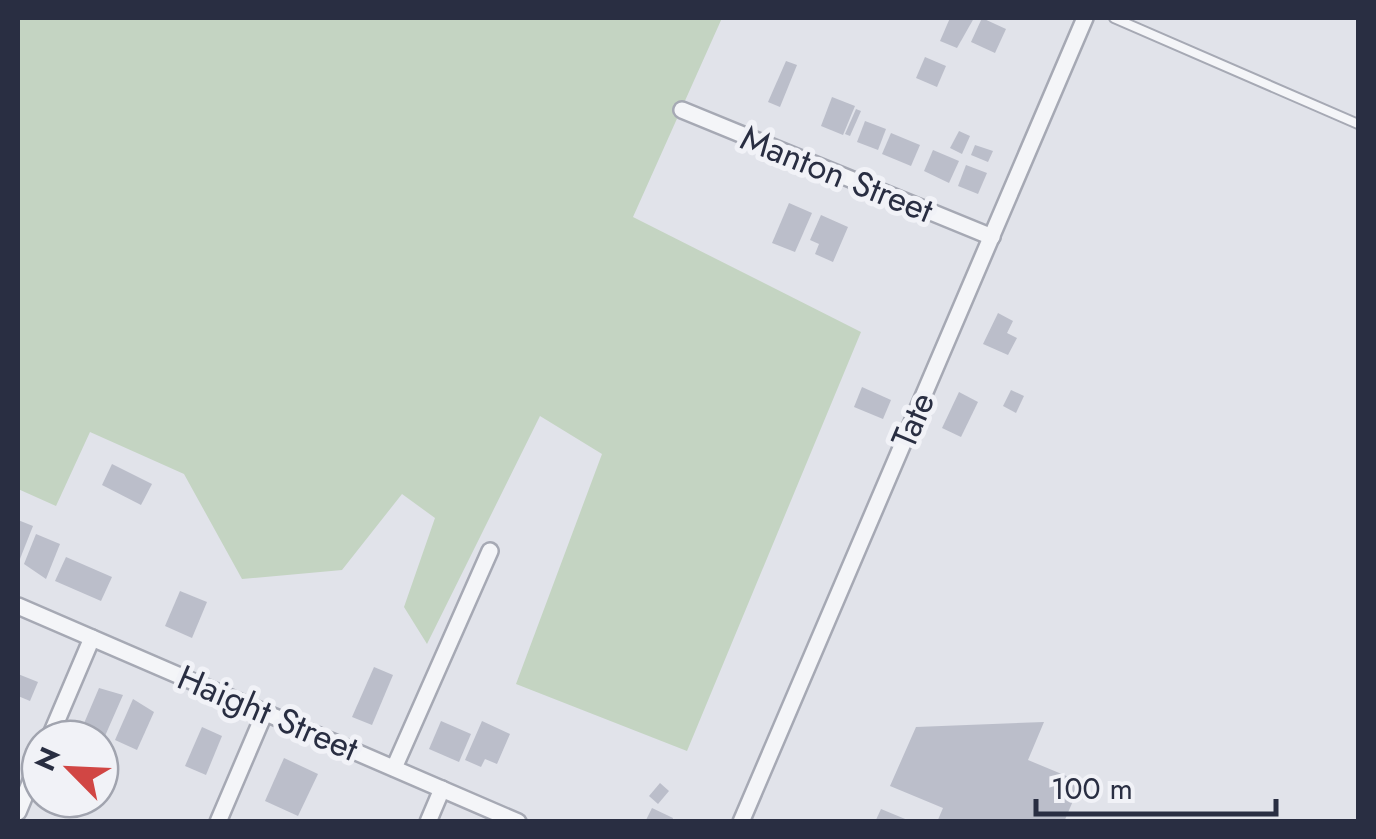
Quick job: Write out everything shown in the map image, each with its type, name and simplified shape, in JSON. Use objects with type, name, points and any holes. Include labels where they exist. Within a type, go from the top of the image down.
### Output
[{"type":"street","name":"Tate","points":[[741,822],[1084,18]]},
{"type":"street","name":"Manton Street","points":[[682,110],[992,237]]},
{"type":"street","points":[[394,768],[490,551]]},
{"type":"street","name":"Haight Street","points":[[18,606],[518,822]]},
{"type":"street","points":[[58,719],[92,638]]},
{"type":"street","points":[[218,822],[265,712]]},
{"type":"street","points":[[428,822],[442,789]]},
{"type":"lane","points":[[1114,18],[1358,124]]},
{"type":"green space","points":[[18,18],[722,18],[633,217],[861,332],[687,751],[516,684],[602,454],[540,416],[427,644],[404,607],[435,518],[402,494],[342,570],[242,579],[184,474],[90,432],[56,506],[18,489]]},
{"type":"building","points":[[950,18],[974,18],[957,48],[940,41]]},
{"type":"building","points":[[982,18],[1006,29],[995,53],[971,42]]},
{"type":"building","points":[[925,57],[946,66],[937,87],[916,78]]},
{"type":"building","points":[[786,61],[797,65],[780,107],[768,102]]},
{"type":"building","points":[[832,97],[855,106],[843,135],[821,126]]},
{"type":"building","points":[[856,109],[861,111],[850,136],[845,134]]},
{"type":"building","points":[[865,121],[886,129],[878,150],[857,142]]},
{"type":"building","points":[[959,131],[970,136],[962,154],[950,148]]},
{"type":"building","points":[[891,133],[920,145],[911,166],[882,154]]},
{"type":"building","points":[[975,145],[993,151],[988,162],[971,155]]},
{"type":"building","points":[[933,150],[959,161],[949,183],[924,171]]},
{"type":"building","points":[[966,165],[987,173],[978,194],[958,186]]},
{"type":"building","points":[[789,203],[812,213],[795,252],[772,243]]},
{"type":"building","points":[[821,215],[848,227],[833,262],[815,254],[819,244],[810,240]]},
{"type":"building","points":[[998,313],[1013,321],[1007,333],[1017,338],[1008,355],[983,344]]},
{"type":"building","points":[[862,387],[891,400],[883,419],[854,407]]},
{"type":"building","points":[[1011,390],[1024,396],[1016,413],[1003,406]]},
{"type":"building","points":[[959,392],[978,402],[961,437],[942,428]]},
{"type":"building","points":[[112,464],[152,484],[141,505],[102,485]]},
{"type":"building","points":[[18,520],[33,526],[18,564]]},
{"type":"building","points":[[36,534],[60,544],[46,579],[24,564]]},
{"type":"building","points":[[66,557],[112,577],[101,601],[55,581]]},
{"type":"building","points":[[180,591],[207,602],[192,638],[165,626]]},
{"type":"building","points":[[374,667],[393,675],[372,725],[352,717]]},
{"type":"building","points":[[18,674],[38,682],[30,701],[18,696]]},
{"type":"building","points":[[99,688],[123,695],[112,719],[86,719]]},
{"type":"building","points":[[133,699],[154,712],[137,750],[120,742],[120,729]]},
{"type":"building","points":[[441,721],[471,734],[459,762],[429,749]]},
{"type":"building","points":[[482,721],[510,734],[497,764],[485,759],[481,767],[465,760]]},
{"type":"building","points":[[1044,722],[1028,760],[1081,782],[1064,822],[937,822],[943,808],[890,786],[916,727]]},
{"type":"building","points":[[202,727],[222,736],[206,775],[185,766]]},
{"type":"building","points":[[284,758],[318,774],[298,816],[265,801]]},
{"type":"building","points":[[660,783],[669,791],[658,804],[649,796]]},
{"type":"building","points":[[652,808],[673,818],[672,822],[645,822]]},
{"type":"building","points":[[881,809],[910,821],[910,822],[875,822]]}]
